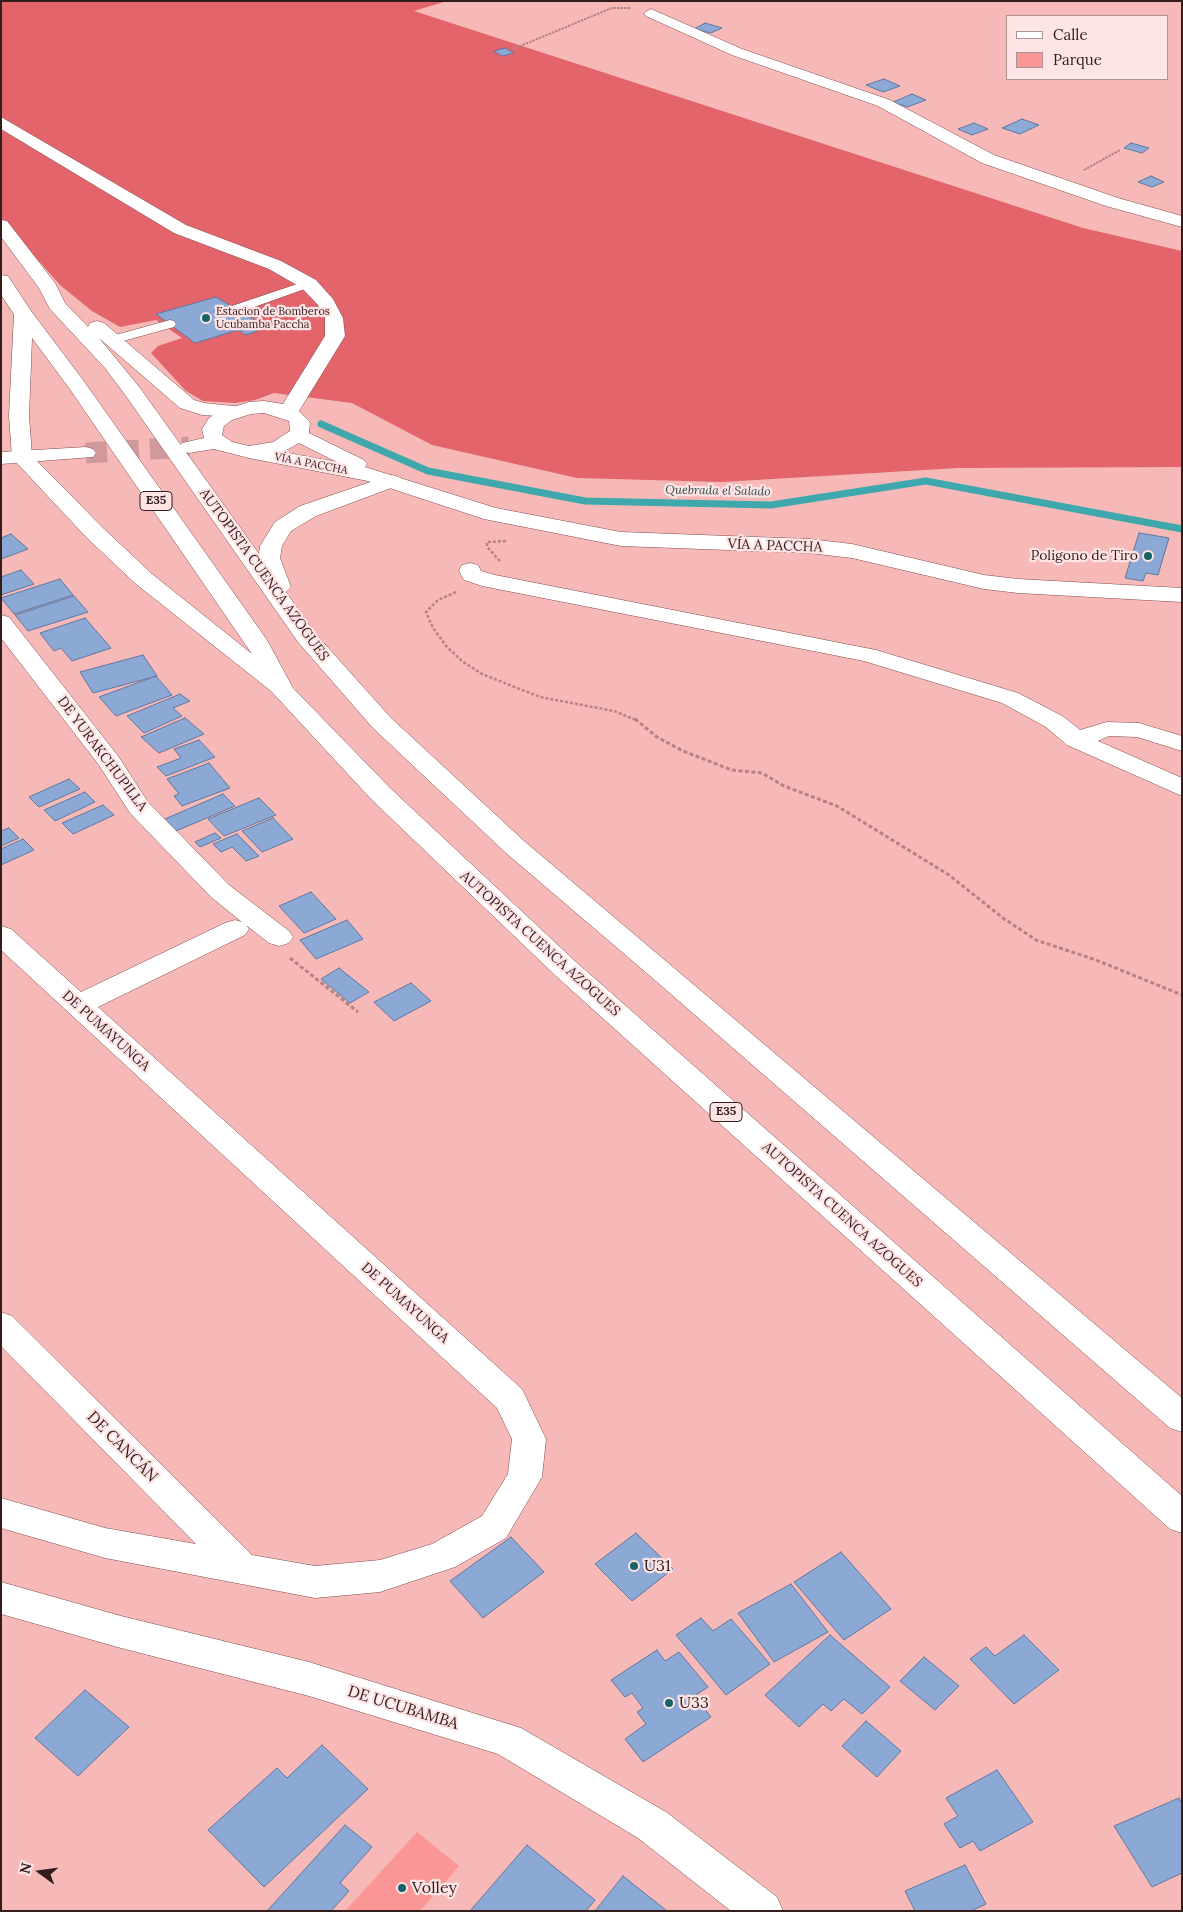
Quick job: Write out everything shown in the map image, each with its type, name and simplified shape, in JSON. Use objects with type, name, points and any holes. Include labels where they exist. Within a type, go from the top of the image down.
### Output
[{"type":"main road","points":[[651,13],[737,52],[884,103],[988,159],[1060,184],[1182,222]]},
{"type":"main road","points":[[1,122],[180,229],[274,265],[310,284],[326,303],[334,318],[335,336],[288,412]]},
{"type":"main road","name":"AUTOPISTA CUENCA AZOGUES","points":[[1,225],[48,287],[57,305],[112,364],[133,392],[306,637],[382,723],[471,808],[1182,1418]]},
{"type":"main road","name":"AUTOPISTA CUENCA AZOGUES","points":[[1,280],[23,314],[76,384],[173,525],[259,645],[283,691],[394,807],[499,908],[1182,1518]]},
{"type":"main road","points":[[48,287],[187,404],[202,409],[236,411],[264,407],[288,412],[300,422],[301,429],[298,435],[279,447],[249,452]]},
{"type":"main road","points":[[12,458],[19,416],[23,314]]},
{"type":"main road","points":[[189,447],[217,442],[212,436],[212,429],[216,422],[236,411]]},
{"type":"main road","name":"VÍA A PACCHA","points":[[298,435],[353,461],[382,478]]},
{"type":"main road","name":"VÍA A PACCHA","points":[[217,442],[231,449],[382,478],[492,514],[621,539],[692,544],[801,546],[852,551],[984,582],[1018,586],[1182,595]]},
{"type":"main road","points":[[12,458],[86,454]]},
{"type":"main road","points":[[12,458],[144,579],[283,691]]},
{"type":"main road","points":[[292,616],[269,558],[271,546],[283,527],[308,511],[382,478]]},
{"type":"main road","points":[[480,575],[868,655],[1010,698],[1055,722],[1076,740],[1182,788]]},
{"type":"main road","name":"DE YURAKCHUPILLA","points":[[1,622],[109,761],[139,807],[220,891],[279,937]]},
{"type":"main road","points":[[1076,740],[1107,729],[1139,730],[1182,744]]},
{"type":"main road","points":[[78,1005],[235,929]]},
{"type":"main road","name":"DE PUMAYUNGA","points":[[1,935],[510,1399],[530,1439],[526,1478],[494,1528],[442,1556],[380,1576],[315,1582],[106,1543],[1,1514]]},
{"type":"main road","name":"DE CANCÁN","points":[[1,1325],[244,1569]]},
{"type":"main road","name":"DE UCUBAMBA","points":[[1,1598],[122,1632],[309,1679],[508,1740],[652,1824],[763,1911]]},
{"type":"lane","points":[[236,309],[310,284]]},
{"type":"lane","points":[[112,340],[170,324]]},
{"type":"path","points":[[513,49],[612,8],[635,8],[651,13]]},
{"type":"path","points":[[1060,184],[1120,150]]},
{"type":"path","points":[[492,514],[496,523],[520,537],[512,541],[498,540],[487,542],[486,547],[500,561],[480,575],[468,587],[438,600],[426,612],[433,628],[447,648],[462,661],[482,674],[540,697],[614,711],[634,718],[657,737],[683,751],[732,770],[762,774],[784,786],[837,806],[950,875],[1003,918],[1036,940],[1096,960],[1182,995]]},
{"type":"path","points":[[279,937],[280,948],[285,954],[358,1012]]},
{"type":"green space","name":"Volley","points":[[417,1832],[459,1866],[420,1911],[345,1911]]},
{"type":"shaded area","points":[[1,1],[447,1],[414,11],[1083,228],[1182,251],[1182,467],[958,468],[722,482],[577,478],[432,445],[352,403],[274,393],[255,400],[235,403],[203,401],[186,391],[151,353],[158,346],[182,338],[156,320],[120,327],[92,311],[60,285],[1,218]]},
{"type":"building","points":[[705,23],[722,28],[711,33],[694,29]]},
{"type":"building","points":[[505,48],[514,53],[502,56],[494,51]]},
{"type":"building","points":[[884,79],[900,86],[883,92],[866,85]]},
{"type":"building","points":[[912,94],[926,100],[907,107],[893,102]]},
{"type":"building","points":[[1022,119],[1039,125],[1020,134],[1002,128]]},
{"type":"building","points":[[974,123],[988,129],[972,135],[958,129]]},
{"type":"building","points":[[1131,143],[1149,148],[1142,153],[1124,148]]},
{"type":"building","points":[[1151,176],[1164,182],[1152,187],[1138,182]]},
{"type":"building","name":"Estacion de Bomberos Ucubamba Paccha","points":[[216,297],[258,322],[250,325],[258,331],[246,335],[238,330],[195,343],[156,314]]},
{"type":"building","name":"Poligono de Tiro","points":[[1139,533],[1169,538],[1158,575],[1146,573],[1143,581],[1125,578]]},
{"type":"building","points":[[11,534],[28,549],[1,559],[1,538]]},
{"type":"building","points":[[21,570],[34,584],[1,595],[1,577]]},
{"type":"building","points":[[60,579],[73,595],[14,614],[1,598]]},
{"type":"building","points":[[74,596],[88,612],[28,631],[15,615]]},
{"type":"building","points":[[85,618],[111,648],[72,661],[61,648],[54,651],[40,633]]},
{"type":"building","points":[[143,655],[157,676],[93,693],[80,672]]},
{"type":"building","points":[[156,676],[172,695],[116,716],[99,697]]},
{"type":"building","points":[[180,694],[190,701],[173,708],[182,716],[144,733],[127,716]]},
{"type":"building","points":[[185,718],[204,734],[159,753],[141,737]]},
{"type":"building","points":[[199,740],[215,757],[166,776],[157,767],[181,758],[174,749]]},
{"type":"building","points":[[209,763],[230,788],[182,806],[174,796],[179,794],[167,779]]},
{"type":"building","points":[[69,779],[80,789],[39,807],[29,797]]},
{"type":"building","points":[[85,792],[95,802],[55,821],[44,810]]},
{"type":"building","points":[[223,794],[235,806],[176,831],[165,819]]},
{"type":"building","points":[[259,798],[276,815],[224,836],[208,819]]},
{"type":"building","points":[[103,805],[114,815],[73,834],[62,823]]},
{"type":"building","points":[[273,818],[293,839],[262,852],[242,831]]},
{"type":"building","points":[[9,828],[19,838],[1,846],[1,831]]},
{"type":"building","points":[[215,833],[221,838],[200,847],[195,842]]},
{"type":"building","points":[[237,834],[259,856],[246,861],[232,847],[221,852],[213,844]]},
{"type":"building","points":[[23,839],[34,850],[1,865],[1,849]]},
{"type":"building","points":[[311,892],[336,919],[304,933],[279,906]]},
{"type":"building","points":[[347,920],[363,939],[316,959],[300,940]]},
{"type":"building","points":[[339,968],[369,992],[350,1003],[321,979]]},
{"type":"building","points":[[411,983],[431,1001],[394,1021],[374,1002]]},
{"type":"building","name":"U31","points":[[636,1533],[673,1569],[632,1601],[595,1564]]},
{"type":"building","points":[[511,1537],[544,1572],[483,1618],[450,1581]]},
{"type":"building","points":[[841,1552],[891,1609],[844,1640],[794,1582]]},
{"type":"building","points":[[791,1584],[828,1632],[774,1662],[738,1613]]},
{"type":"building","points":[[701,1618],[713,1631],[731,1619],[770,1664],[726,1695],[676,1635]]},
{"type":"building","points":[[830,1635],[890,1687],[862,1714],[844,1699],[831,1711],[823,1704],[799,1727],[765,1695]]},
{"type":"building","points":[[1024,1635],[1059,1670],[1014,1704],[970,1659],[986,1647],[995,1656]]},
{"type":"building","name":"U33","points":[[657,1650],[665,1661],[679,1652],[708,1687],[694,1696],[711,1717],[643,1762],[625,1739],[646,1724],[637,1712],[643,1708],[632,1693],[625,1697],[611,1680]]},
{"type":"building","points":[[924,1657],[959,1686],[935,1710],[900,1681]]},
{"type":"building","points":[[85,1690],[129,1727],[78,1776],[35,1738]]},
{"type":"building","points":[[866,1721],[901,1751],[877,1777],[842,1746]]},
{"type":"building","points":[[322,1745],[368,1789],[264,1887],[208,1830],[277,1768],[287,1778]]},
{"type":"building","points":[[997,1770],[1033,1822],[980,1851],[973,1841],[960,1848],[944,1824],[958,1816],[946,1798]]},
{"type":"building","points":[[1179,1798],[1182,1803],[1182,1873],[1152,1887],[1114,1826]]},
{"type":"building","points":[[345,1825],[372,1847],[340,1883],[349,1891],[331,1911],[267,1911]]},
{"type":"building","points":[[527,1845],[595,1900],[586,1911],[470,1911]]},
{"type":"building","points":[[965,1865],[986,1904],[971,1911],[915,1911],[905,1891]]},
{"type":"building","points":[[623,1876],[667,1911],[595,1911]]},
{"type":"waterway","name":"Quebrada el Salado","points":[[321,424],[428,471],[585,501],[771,505],[926,481],[1182,529]]},
{"type":"tunnel","points":[[86,453],[189,447]]},
{"type":"place","name":"Estacion de Bomberos Ucubamba Paccha","points":[[206,318]]},
{"type":"place","name":"Poligono de Tiro","points":[[1148,556]]},
{"type":"place","name":"U31","points":[[634,1566]]},
{"type":"place","name":"U33","points":[[669,1703]]},
{"type":"place","name":"Volley","points":[[402,1888]]}]
